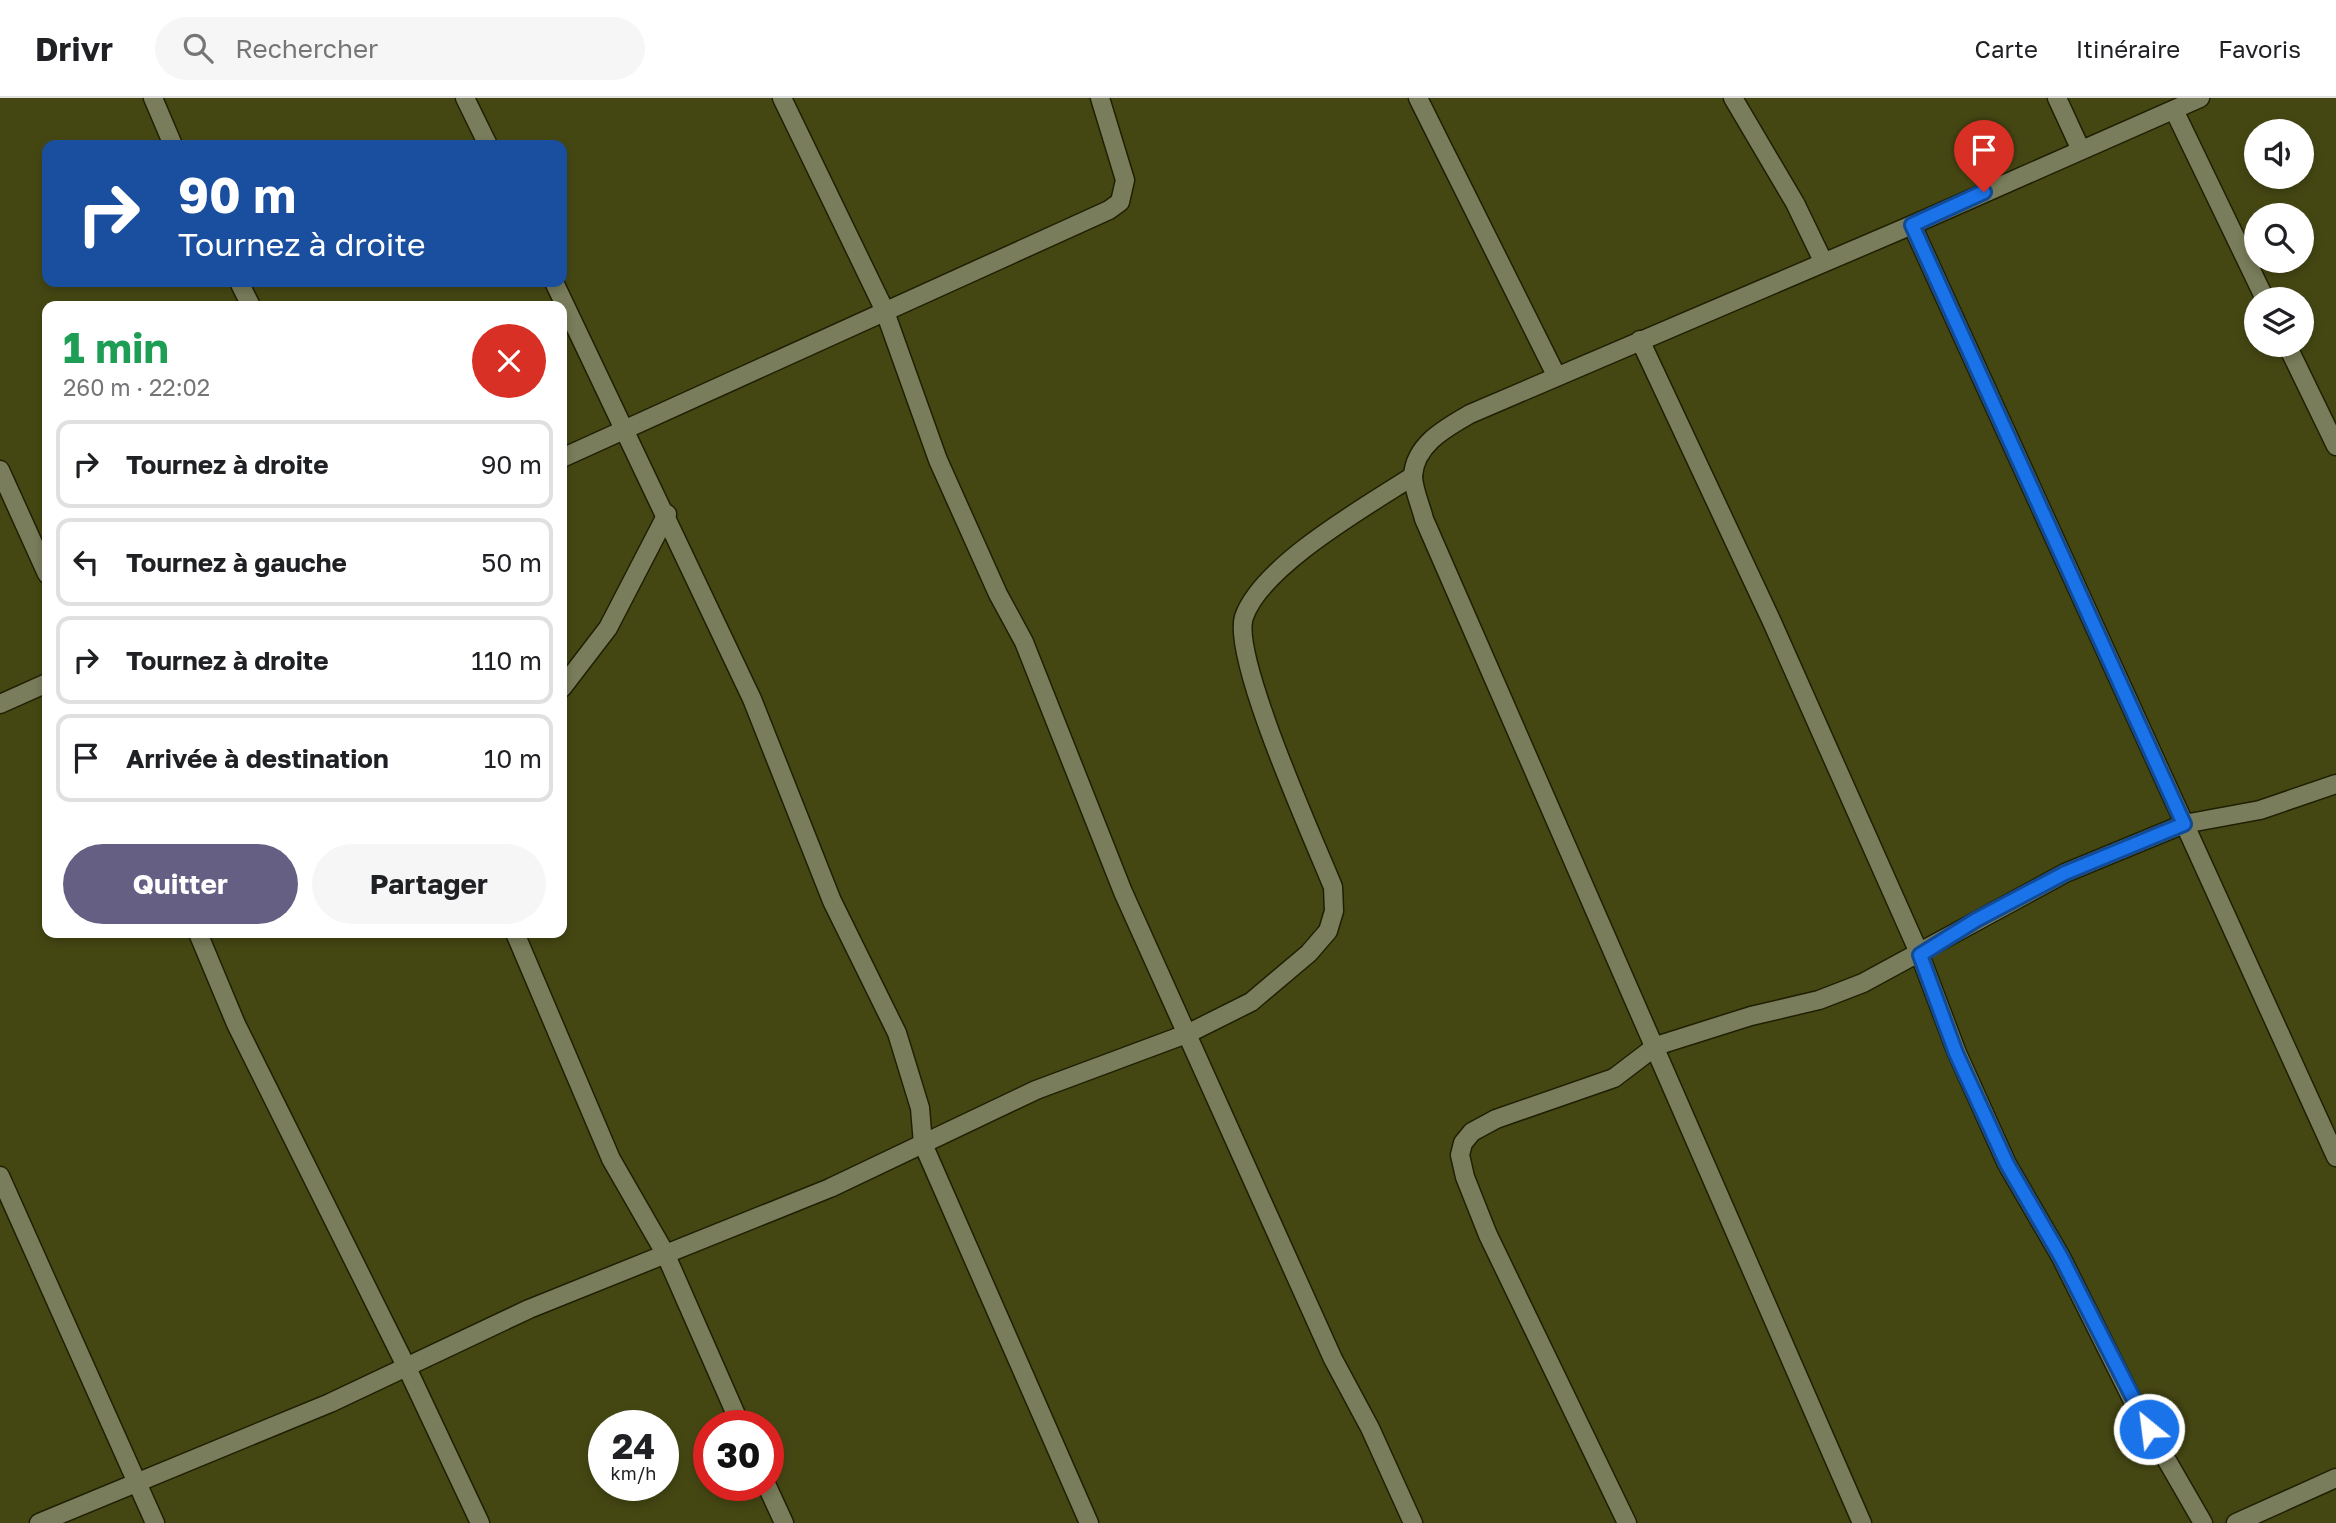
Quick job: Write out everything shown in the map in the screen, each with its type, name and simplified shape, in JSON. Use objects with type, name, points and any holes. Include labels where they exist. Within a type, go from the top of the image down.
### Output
[{"type":"street","points":[[153,98],[171,140]]},
{"type":"street","points":[[465,98],[486,140]]},
{"type":"street","points":[[782,98],[884,309],[938,460],[998,594],[1024,642],[1123,892],[1189,1033],[1333,1359],[1370,1428],[1413,1523]]},
{"type":"street","points":[[567,456],[884,309],[1109,210],[1120,202],[1125,180],[1100,98]]},
{"type":"street","points":[[1418,98],[1556,375]]},
{"type":"street","points":[[1733,98],[1795,203],[1823,261]]},
{"type":"street","points":[[2057,98],[2080,148]]},
{"type":"street","points":[[1862,1523],[1424,519],[1413,476],[1422,449],[1440,431],[1470,414],[1912,225],[2080,148],[2200,98]]},
{"type":"street","points":[[2174,110],[2259,287]]},
{"type":"street","points":[[1912,225],[2336,1157]]},
{"type":"street","points":[[567,309],[667,514],[752,699],[832,901],[897,1032],[920,1108],[923,1144],[1089,1523]]},
{"type":"street","points":[[1640,340],[1761,599],[1920,955],[1956,1053],[2007,1164],[2061,1257],[2135,1405],[2203,1523]]},
{"type":"street","points":[[2293,357],[2336,446]]},
{"type":"street","points":[[0,470],[42,564]]},
{"type":"street","points":[[39,1523],[407,1368],[529,1308],[830,1188],[1036,1090],[1189,1033],[1251,1003],[1279,981],[1328,931],[1334,911],[1333,887],[1252,681],[1241,632],[1244,618],[1261,590],[1284,567],[1325,534],[1413,476]]},
{"type":"street","points":[[567,681],[608,628],[667,514]]},
{"type":"street","points":[[0,704],[42,685]]},
{"type":"street","points":[[1627,1523],[1488,1235],[1465,1177],[1460,1155],[1463,1143],[1472,1132],[1496,1119],[1615,1078],[1656,1046],[1751,1016],[1819,1000],[1863,983],[1920,955],[1976,920],[2065,873],[2184,824],[2260,810],[2336,784]]},
{"type":"street","points":[[200,938],[236,1024],[407,1368],[480,1523]]},
{"type":"street","points":[[517,938],[611,1159],[665,1253],[734,1410]]},
{"type":"street","points":[[0,1176],[155,1523]]},
{"type":"street","points":[[2236,1523],[2336,1478]]},
{"type":"street","points":[[773,1501],[783,1523]]},
{"type":"shaded area","points":[[0,98],[2336,98],[2336,1523],[0,1523]]},
{"type":"route","points":[[1984,192],[1912,225],[2184,824],[2065,873],[1976,920],[1920,955],[1956,1053],[2007,1164],[2061,1257],[2149,1429]]}]
